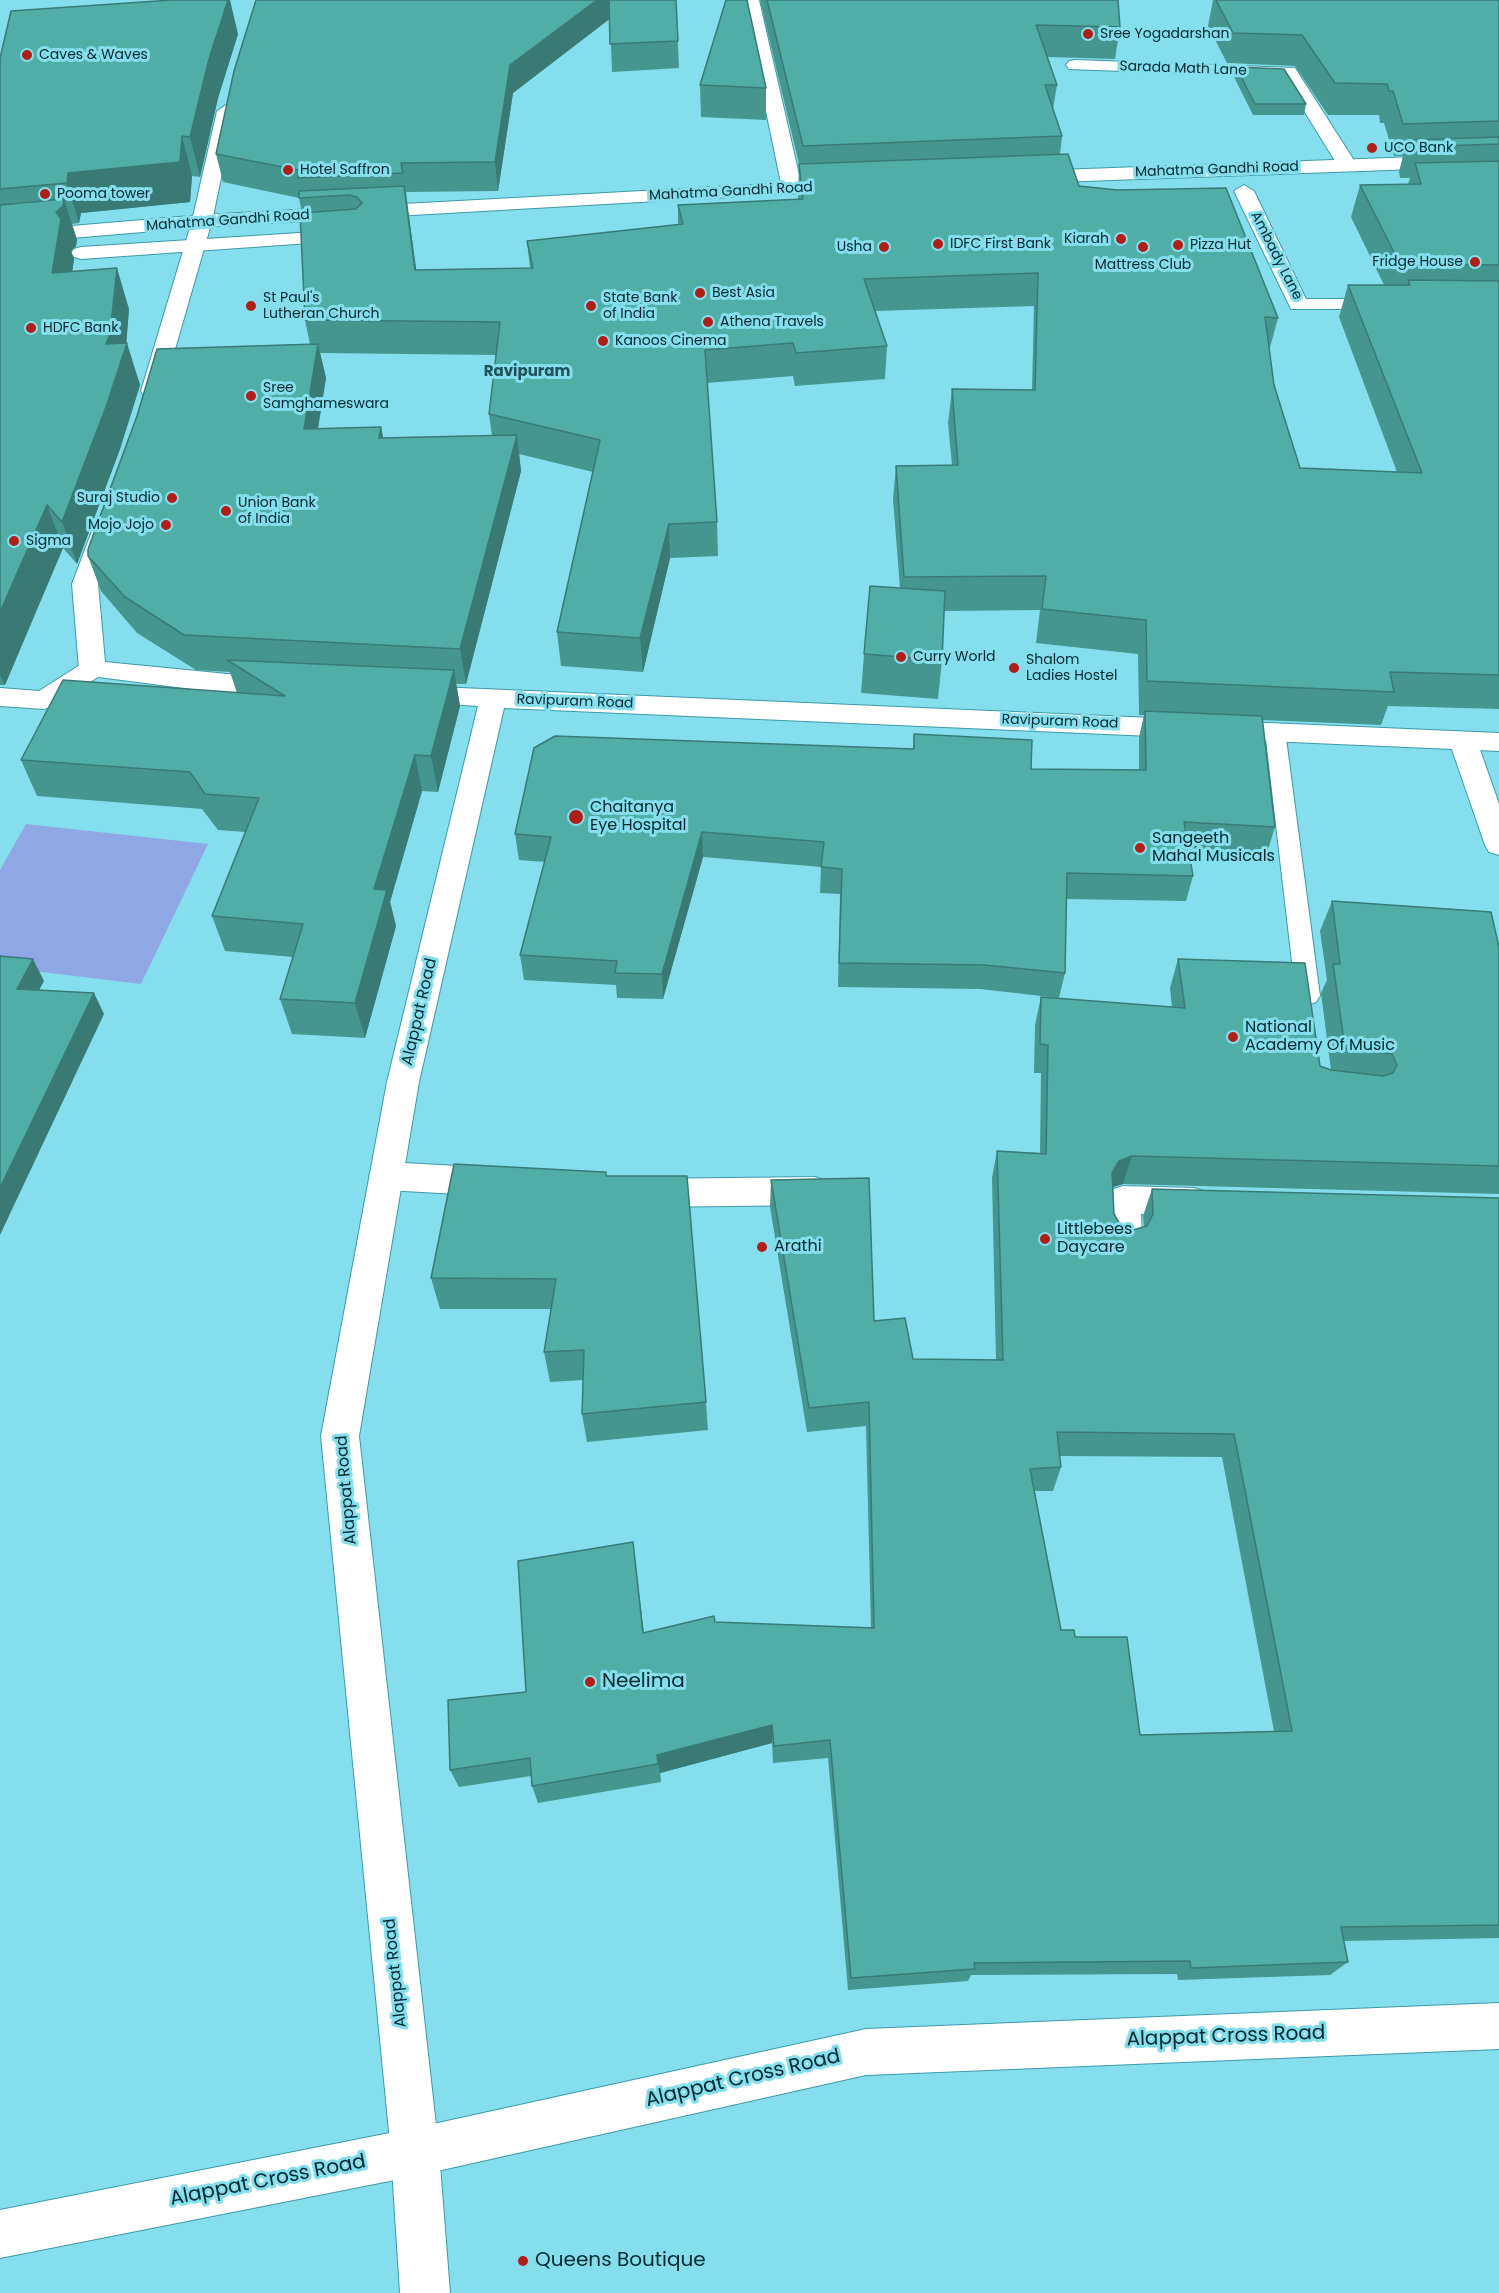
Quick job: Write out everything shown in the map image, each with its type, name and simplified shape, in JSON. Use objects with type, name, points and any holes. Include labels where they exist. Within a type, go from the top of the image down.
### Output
[{"type":"street","points":[[751,0],[792,188]]},
{"type":"street","name":"Sarada Math Lane","points":[[1075,65],[1289,72],[1347,165]]},
{"type":"street","points":[[146,410],[202,221],[229,98]]},
{"type":"street","name":"Mahatma Gandhi Road","points":[[1012,178],[1499,160]]},
{"type":"street","name":"Mahatma Gandhi Road","points":[[0,238],[202,221],[861,185]]},
{"type":"street","name":"Ambady Lane","points":[[1244,191],[1298,305],[1404,305]]},
{"type":"street","name":"Mahatma Gandhi Road","points":[[1221,192],[1267,191]]},
{"type":"street","name":"Mahatma Gandhi Road","points":[[57,255],[360,235]]},
{"type":"street","points":[[92,669],[86,584],[114,505]]},
{"type":"street","points":[[0,697],[44,700],[92,669],[230,685],[302,689]]},
{"type":"street","name":"Ravipuram Road","points":[[385,693],[1499,742]]},
{"type":"street","name":"Alappat Road","points":[[425,2293],[415,2152],[340,1436],[403,1082],[493,699]]},
{"type":"street","points":[[1463,741],[1499,845]]},
{"type":"street","points":[[386,1176],[526,1184]]},
{"type":"street","points":[[616,1190],[635,1193],[849,1190]]},
{"type":"street","points":[[1125,1240],[1123,1200],[1228,1203]]},
{"type":"street","name":"Alappat Cross Road","points":[[0,2234],[415,2152],[866,2052],[1499,2026]]},
{"type":"lane","points":[[1275,731],[1310,1015]]},
{"type":"water","points":[[26,824],[208,844],[141,984],[0,967],[0,870]]},
{"type":"building","points":[[172,0],[228,0],[209,59],[190,137],[182,136],[180,162],[68,173],[67,183],[0,189],[0,58],[11,11]]},
{"type":"building","points":[[256,0],[597,0],[510,65],[495,162],[401,163],[403,173],[298,178],[298,170],[216,154],[234,71]]},
{"type":"building","points":[[609,0],[676,0],[678,41],[610,44]]},
{"type":"building","points":[[726,0],[747,0],[766,88],[700,85]]},
{"type":"building","points":[[767,0],[1118,0],[1120,27],[1036,25],[1057,85],[1045,85],[1062,136],[803,146]]},
{"type":"building","points":[[1216,0],[1499,0],[1499,121],[1403,124],[1393,91],[1389,91],[1387,84],[1335,83],[1302,35],[1233,33]]},
{"type":"building","points":[[1236,67],[1284,69],[1306,104],[1255,104]]},
{"type":"building","points":[[1499,137],[1499,144],[1410,147],[1408,140]]},
{"type":"building","points":[[1068,154],[1079,186],[1117,190],[1226,188],[1278,318],[1265,317],[1274,385],[1300,468],[1422,473],[1348,285],[1410,285],[1408,280],[1499,281],[1499,675],[1390,672],[1394,692],[1147,681],[1146,620],[1042,609],[1046,576],[904,577],[896,466],[958,465],[952,389],[1035,390],[1038,273],[864,279],[887,346],[796,353],[793,343],[705,350],[717,522],[669,524],[640,638],[557,632],[600,440],[489,414],[500,322],[305,320],[300,213],[356,209],[362,203],[357,197],[349,195],[299,198],[299,191],[404,186],[415,270],[533,268],[527,241],[683,224],[678,205],[803,199],[799,164]]},
{"type":"building","points":[[1499,161],[1499,265],[1400,264],[1360,185],[1421,184],[1415,163]]},
{"type":"building","points":[[64,199],[63,206],[56,212],[61,219],[52,273],[117,268],[110,334],[106,344],[127,343],[106,407],[62,522],[47,505],[0,612],[0,205]]},
{"type":"building","points":[[318,344],[304,429],[381,427],[379,438],[517,435],[460,649],[184,635],[125,597],[88,556],[88,549],[137,416],[157,349]]},
{"type":"building","points":[[870,586],[945,591],[942,660],[864,654]]},
{"type":"building","points":[[227,660],[454,670],[431,756],[415,755],[374,889],[387,890],[355,1003],[280,999],[303,924],[212,916],[259,798],[205,794],[190,772],[21,760],[63,680],[285,696]]},
{"type":"building","points":[[1145,711],[1262,716],[1275,827],[1184,822],[1193,876],[1067,873],[1065,973],[984,965],[839,963],[842,869],[821,867],[824,842],[702,832],[662,974],[615,973],[617,961],[520,955],[551,837],[515,834],[534,748],[555,736],[914,749],[914,734],[1032,740],[1031,769],[1146,770]]},
{"type":"building","points":[[1332,901],[1491,912],[1499,947],[1499,1166],[1132,1156],[1119,1161],[1112,1173],[1114,1214],[1121,1226],[1133,1230],[1147,1226],[1153,1214],[1152,1189],[1499,1198],[1499,1925],[1341,1927],[1348,1962],[1191,1968],[1190,1961],[974,1963],[975,1969],[851,1978],[830,1740],[774,1746],[772,1725],[657,1755],[658,1764],[532,1786],[530,1758],[450,1770],[448,1700],[526,1692],[518,1561],[633,1542],[643,1633],[714,1616],[715,1622],[874,1628],[869,1402],[809,1408],[771,1180],[869,1178],[874,1321],[905,1318],[913,1359],[1003,1360],[997,1151],[1046,1154],[1048,1045],[1040,1044],[1041,997],[1185,1008],[1178,959],[1305,963],[1320,1066],[1331,1070],[1383,1076],[1393,1073],[1397,1065],[1392,1054],[1345,1048],[1333,964],[1340,964]],"holes":[[[1057,1432],[1234,1434],[1292,1731],[1140,1735],[1127,1637],[1075,1637],[1074,1630],[1061,1630],[1030,1469],[1061,1467]]]},
{"type":"building","points":[[0,956],[33,959],[17,989],[94,993],[0,1188]]},
{"type":"building","points":[[454,1164],[606,1172],[606,1176],[687,1176],[706,1402],[582,1414],[584,1350],[544,1352],[556,1279],[431,1278]]},
{"type":"place","name":"Sree Yogadarshan","points":[[1088,34]]},
{"type":"place","name":"Caves & Waves","points":[[27,55]]},
{"type":"place","name":"UCO Bank","points":[[1372,148]]},
{"type":"place","name":"Hotel Saffron","points":[[288,170]]},
{"type":"place","name":"Pooma tower","points":[[45,194]]},
{"type":"place","name":"Kiarah","points":[[1121,239]]},
{"type":"place","name":"IDFC First Bank","points":[[938,244]]},
{"type":"place","name":"Pizza Hut","points":[[1178,245]]},
{"type":"place","name":"Usha","points":[[884,247]]},
{"type":"place","name":"Mattress Club","points":[[1143,247]]},
{"type":"place","name":"Fridge House","points":[[1475,262]]},
{"type":"place","name":"Best Asia","points":[[700,293]]},
{"type":"place","name":"St Paul's Lutheran Church","points":[[251,306]]},
{"type":"place","name":"State Bank of India","points":[[591,306]]},
{"type":"place","name":"Athena Travels","points":[[708,322]]},
{"type":"place","name":"HDFC Bank","points":[[31,328]]},
{"type":"place","name":"Kanoos Cinema","points":[[603,341]]},
{"type":"place","name":"Sree Samghameswara","points":[[251,396]]},
{"type":"place","name":"Suraj Studio","points":[[172,498]]},
{"type":"place","name":"Union Bank of India","points":[[226,511]]},
{"type":"place","name":"Mojo Jojo","points":[[166,525]]},
{"type":"place","name":"Sigma","points":[[14,541]]},
{"type":"place","name":"Curry World","points":[[901,657]]},
{"type":"place","name":"Shalom Ladies Hostel","points":[[1014,668]]},
{"type":"place","name":"Chaitanya Eye Hospital","points":[[576,817]]},
{"type":"place","name":"Sangeeth Mahal Musicals","points":[[1140,848]]},
{"type":"place","name":"National Academy Of Music","points":[[1233,1037]]},
{"type":"place","name":"Littlebees Daycare","points":[[1045,1239]]},
{"type":"place","name":"Arathi","points":[[762,1247]]},
{"type":"place","name":"Neelima","points":[[590,1682]]},
{"type":"place","name":"Queens Boutique","points":[[523,2261]]},
{"type":"district","name":"Ravipuram","points":[[527,372]]}]
